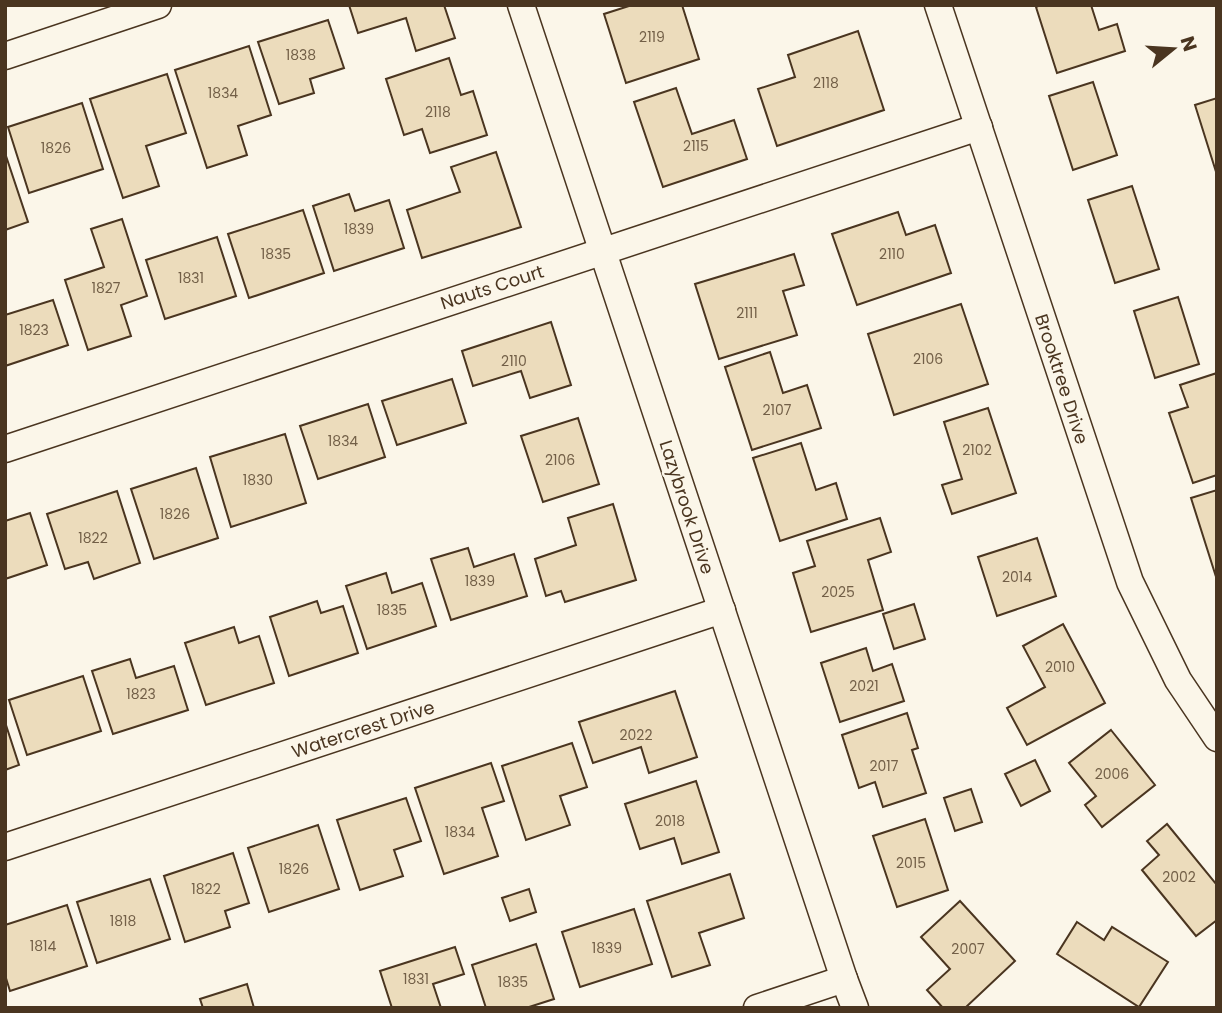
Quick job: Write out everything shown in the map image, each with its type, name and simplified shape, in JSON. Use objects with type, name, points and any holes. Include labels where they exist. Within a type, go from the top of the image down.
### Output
[{"type":"street","points":[[5,56],[158,5]]},
{"type":"street","name":"Lazybrook Drive","points":[[521,5],[855,1008]]},
{"type":"street","name":"Brooktree Drive","points":[[938,5],[1130,582],[1178,680],[1217,738]]},
{"type":"street","name":"Nauts Court","points":[[5,449],[979,127]]},
{"type":"street","name":"Watercrest Drive","points":[[5,847],[722,610]]},
{"type":"street","points":[[757,1008],[844,979]]},
{"type":"building","points":[[349,5],[444,5],[455,38],[416,51],[406,18],[358,33]]},
{"type":"building","points":[[632,5],[682,5],[699,59],[626,83],[604,14]]},
{"type":"building","points":[[1091,5],[1099,30],[1117,24],[1125,51],[1057,73],[1036,7]]},
{"type":"building","points":[[328,20],[344,68],[310,79],[314,93],[279,104],[258,42]]},
{"type":"building","points":[[858,31],[884,110],[777,146],[758,89],[795,77],[788,55]]},
{"type":"building","points":[[249,46],[271,115],[238,126],[247,155],[207,168],[175,70]]},
{"type":"building","points":[[449,58],[461,95],[473,91],[487,135],[430,153],[422,129],[404,135],[386,79]]},
{"type":"building","points":[[167,74],[186,133],[146,146],[159,186],[123,198],[90,99]]},
{"type":"building","points":[[1093,82],[1117,155],[1073,170],[1049,96]]},
{"type":"building","points":[[676,88],[692,134],[734,120],[747,159],[663,187],[634,102]]},
{"type":"building","points":[[1217,98],[1217,175],[1195,105]]},
{"type":"building","points":[[82,103],[103,169],[29,193],[8,127]]},
{"type":"building","points":[[496,152],[521,227],[422,258],[407,210],[460,192],[451,167]]},
{"type":"building","points":[[5,153],[28,222],[5,230]]},
{"type":"building","points":[[1132,186],[1159,269],[1115,283],[1088,200]]},
{"type":"building","points":[[349,194],[355,211],[389,200],[404,248],[334,271],[313,206]]},
{"type":"building","points":[[303,210],[324,273],[249,298],[228,234]]},
{"type":"building","points":[[898,212],[906,235],[935,225],[951,273],[857,305],[832,234]]},
{"type":"building","points":[[122,219],[147,296],[121,305],[131,336],[88,350],[65,280],[104,267],[91,229]]},
{"type":"building","points":[[217,237],[236,296],[165,319],[146,260]]},
{"type":"building","points":[[794,254],[804,285],[783,291],[797,335],[719,359],[695,284]]},
{"type":"building","points":[[1178,297],[1199,364],[1155,378],[1134,311]]},
{"type":"building","points":[[53,300],[68,345],[5,366],[5,315]]},
{"type":"building","points":[[961,304],[988,384],[894,415],[868,334]]},
{"type":"building","points":[[551,322],[571,385],[530,398],[521,371],[473,386],[462,351]]},
{"type":"building","points":[[770,352],[783,393],[807,385],[821,428],[752,450],[725,367]]},
{"type":"building","points":[[1217,373],[1217,475],[1193,483],[1169,413],[1188,407],[1180,385]]},
{"type":"building","points":[[452,379],[466,423],[397,445],[382,401]]},
{"type":"building","points":[[368,404],[385,457],[318,479],[300,426]]},
{"type":"building","points":[[988,408],[1016,493],[952,514],[942,485],[962,479],[944,422]]},
{"type":"building","points":[[578,418],[599,484],[543,502],[521,436]]},
{"type":"building","points":[[285,434],[306,503],[231,527],[210,457]]},
{"type":"building","points":[[801,443],[816,490],[836,483],[847,519],[780,541],[753,458]]},
{"type":"building","points":[[196,468],[218,538],[154,559],[131,489]]},
{"type":"building","points":[[1217,490],[1217,580],[1191,498]]},
{"type":"building","points":[[117,491],[140,563],[94,579],[88,562],[65,569],[47,514]]},
{"type":"building","points":[[613,504],[636,580],[565,602],[561,591],[546,596],[535,559],[576,545],[568,518]]},
{"type":"building","points":[[30,513],[47,565],[5,579],[5,521]]},
{"type":"building","points":[[880,518],[891,552],[868,560],[883,610],[811,632],[793,573],[815,566],[807,541]]},
{"type":"building","points":[[1037,538],[1056,596],[997,616],[978,557]]},
{"type":"building","points":[[468,548],[474,567],[514,554],[527,596],[451,620],[431,559]]},
{"type":"building","points":[[386,573],[392,593],[422,583],[436,626],[367,649],[346,586]]},
{"type":"building","points":[[317,601],[321,613],[343,606],[358,653],[289,676],[270,617]]},
{"type":"building","points":[[914,604],[925,639],[894,649],[883,614]]},
{"type":"building","points":[[1063,624],[1105,703],[1027,745],[1007,708],[1045,687],[1023,646]]},
{"type":"building","points":[[234,627],[239,643],[259,636],[274,683],[206,705],[185,643]]},
{"type":"building","points":[[866,648],[873,671],[892,664],[904,701],[840,722],[821,663]]},
{"type":"building","points":[[130,659],[136,678],[174,666],[188,710],[113,734],[92,671]]},
{"type":"building","points":[[83,676],[101,731],[27,755],[9,700]]},
{"type":"building","points":[[675,691],[697,757],[649,773],[641,747],[593,763],[579,722]]},
{"type":"building","points":[[907,713],[918,748],[912,750],[926,793],[883,807],[875,782],[859,788],[842,735]]},
{"type":"building","points":[[5,722],[19,765],[5,770]]},
{"type":"building","points":[[1111,730],[1155,785],[1102,827],[1085,805],[1096,796],[1069,763]]},
{"type":"building","points":[[572,743],[587,787],[560,796],[570,825],[526,840],[502,766]]},
{"type":"building","points":[[1035,760],[1050,791],[1021,806],[1005,774]]},
{"type":"building","points":[[491,763],[504,801],[482,808],[498,856],[444,874],[415,788]]},
{"type":"building","points":[[696,781],[719,852],[682,864],[674,838],[640,849],[625,804]]},
{"type":"building","points":[[971,789],[982,822],[955,831],[944,798]]},
{"type":"building","points":[[406,798],[421,841],[394,850],[403,876],[360,890],[337,820]]},
{"type":"building","points":[[925,819],[948,890],[897,907],[873,836]]},
{"type":"building","points":[[1167,824],[1217,885],[1217,920],[1196,936],[1142,870],[1159,855],[1147,841]]},
{"type":"building","points":[[318,825],[339,889],[269,912],[248,848]]},
{"type":"building","points":[[233,853],[249,903],[225,911],[230,927],[185,942],[164,876]]},
{"type":"building","points":[[730,874],[744,918],[699,933],[710,965],[672,977],[647,901]]},
{"type":"building","points":[[150,879],[170,939],[97,963],[77,902]]},
{"type":"building","points":[[529,889],[536,912],[510,921],[502,898]]},
{"type":"building","points":[[960,901],[1015,961],[965,1008],[943,1008],[927,990],[950,969],[921,937]]},
{"type":"building","points":[[67,905],[87,966],[10,991],[5,975],[5,925]]},
{"type":"building","points":[[634,909],[652,964],[580,987],[562,932]]},
{"type":"building","points":[[1077,922],[1104,940],[1112,927],[1168,962],[1139,1007],[1057,954]]},
{"type":"building","points":[[536,944],[554,999],[526,1008],[486,1008],[472,965]]},
{"type":"building","points":[[455,947],[464,974],[433,984],[441,1008],[392,1008],[380,971]]},
{"type":"building","points":[[247,984],[254,1008],[203,1008],[200,999]]}]
